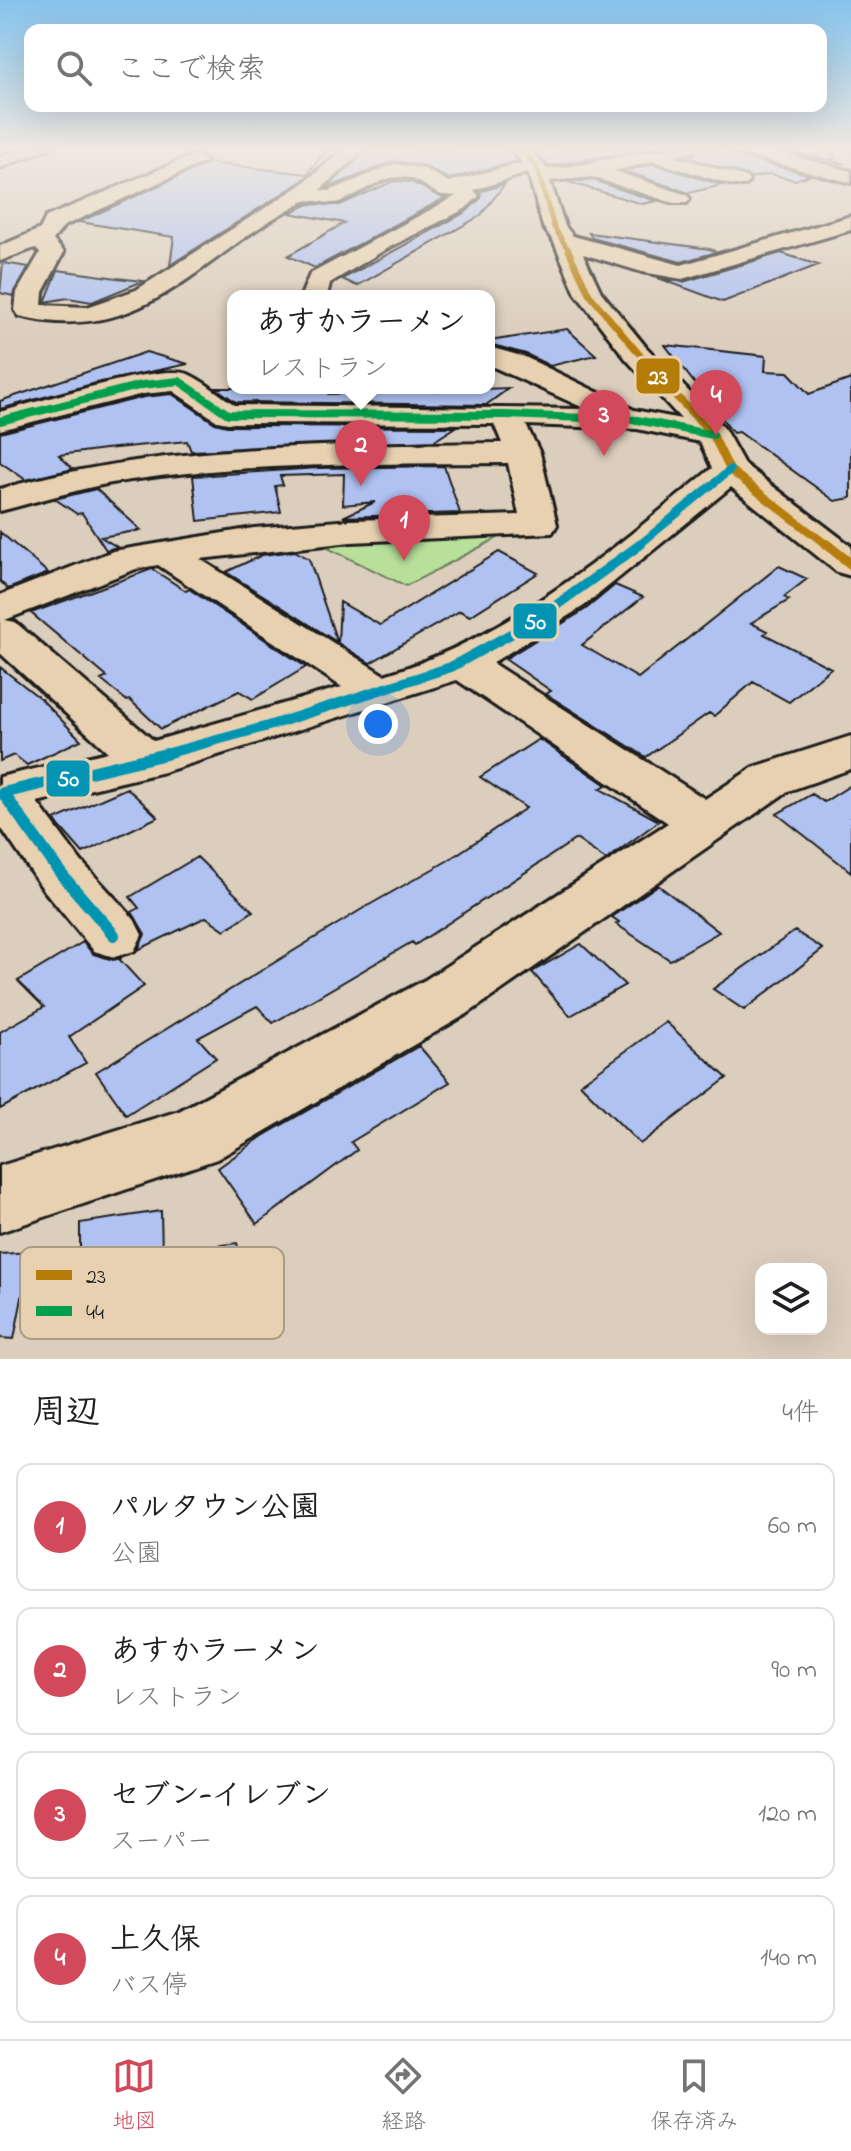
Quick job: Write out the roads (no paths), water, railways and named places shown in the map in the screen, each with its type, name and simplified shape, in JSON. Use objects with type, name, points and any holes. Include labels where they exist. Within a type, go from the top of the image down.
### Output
[{"type":"street","points":[[0,254],[50,233],[54,222],[81,210]]},
{"type":"street","points":[[38,238],[52,252],[30,292],[28,310],[48,317],[73,319],[103,312],[184,274],[249,225],[274,210]]},
{"type":"street","points":[[316,290],[319,279],[329,272],[448,210]]},
{"type":"street","points":[[548,210],[589,294],[636,353],[722,452],[851,564]]},
{"type":"street","points":[[565,241],[651,267],[682,272],[851,223]]},
{"type":"street","points":[[495,358],[515,363],[637,420],[722,452]]},
{"type":"street","points":[[0,421],[142,385],[179,381],[228,414],[506,415],[637,420]]},
{"type":"street","points":[[0,609],[127,559],[254,539],[351,531],[539,525],[523,453],[506,415]]},
{"type":"street","points":[[114,935],[62,875],[2,794],[147,761],[461,663],[519,632],[600,580],[722,452]]},
{"type":"street","points":[[0,500],[60,480],[251,457],[523,453]]},
{"type":"street","points":[[165,553],[378,691]]},
{"type":"street","points":[[0,631],[147,761]]},
{"type":"street","points":[[461,663],[705,823]]},
{"type":"street","points":[[0,1199],[194,1137],[446,997],[771,779],[851,752]]},
{"type":"place","name":"上久保","points":[[716,436]]},
{"type":"place","name":"セブン-イレブン","points":[[604,456]]},
{"type":"place","name":"あすかラーメン","points":[[361,486]]},
{"type":"place","name":"パルタウン公園","points":[[404,561]]}]
